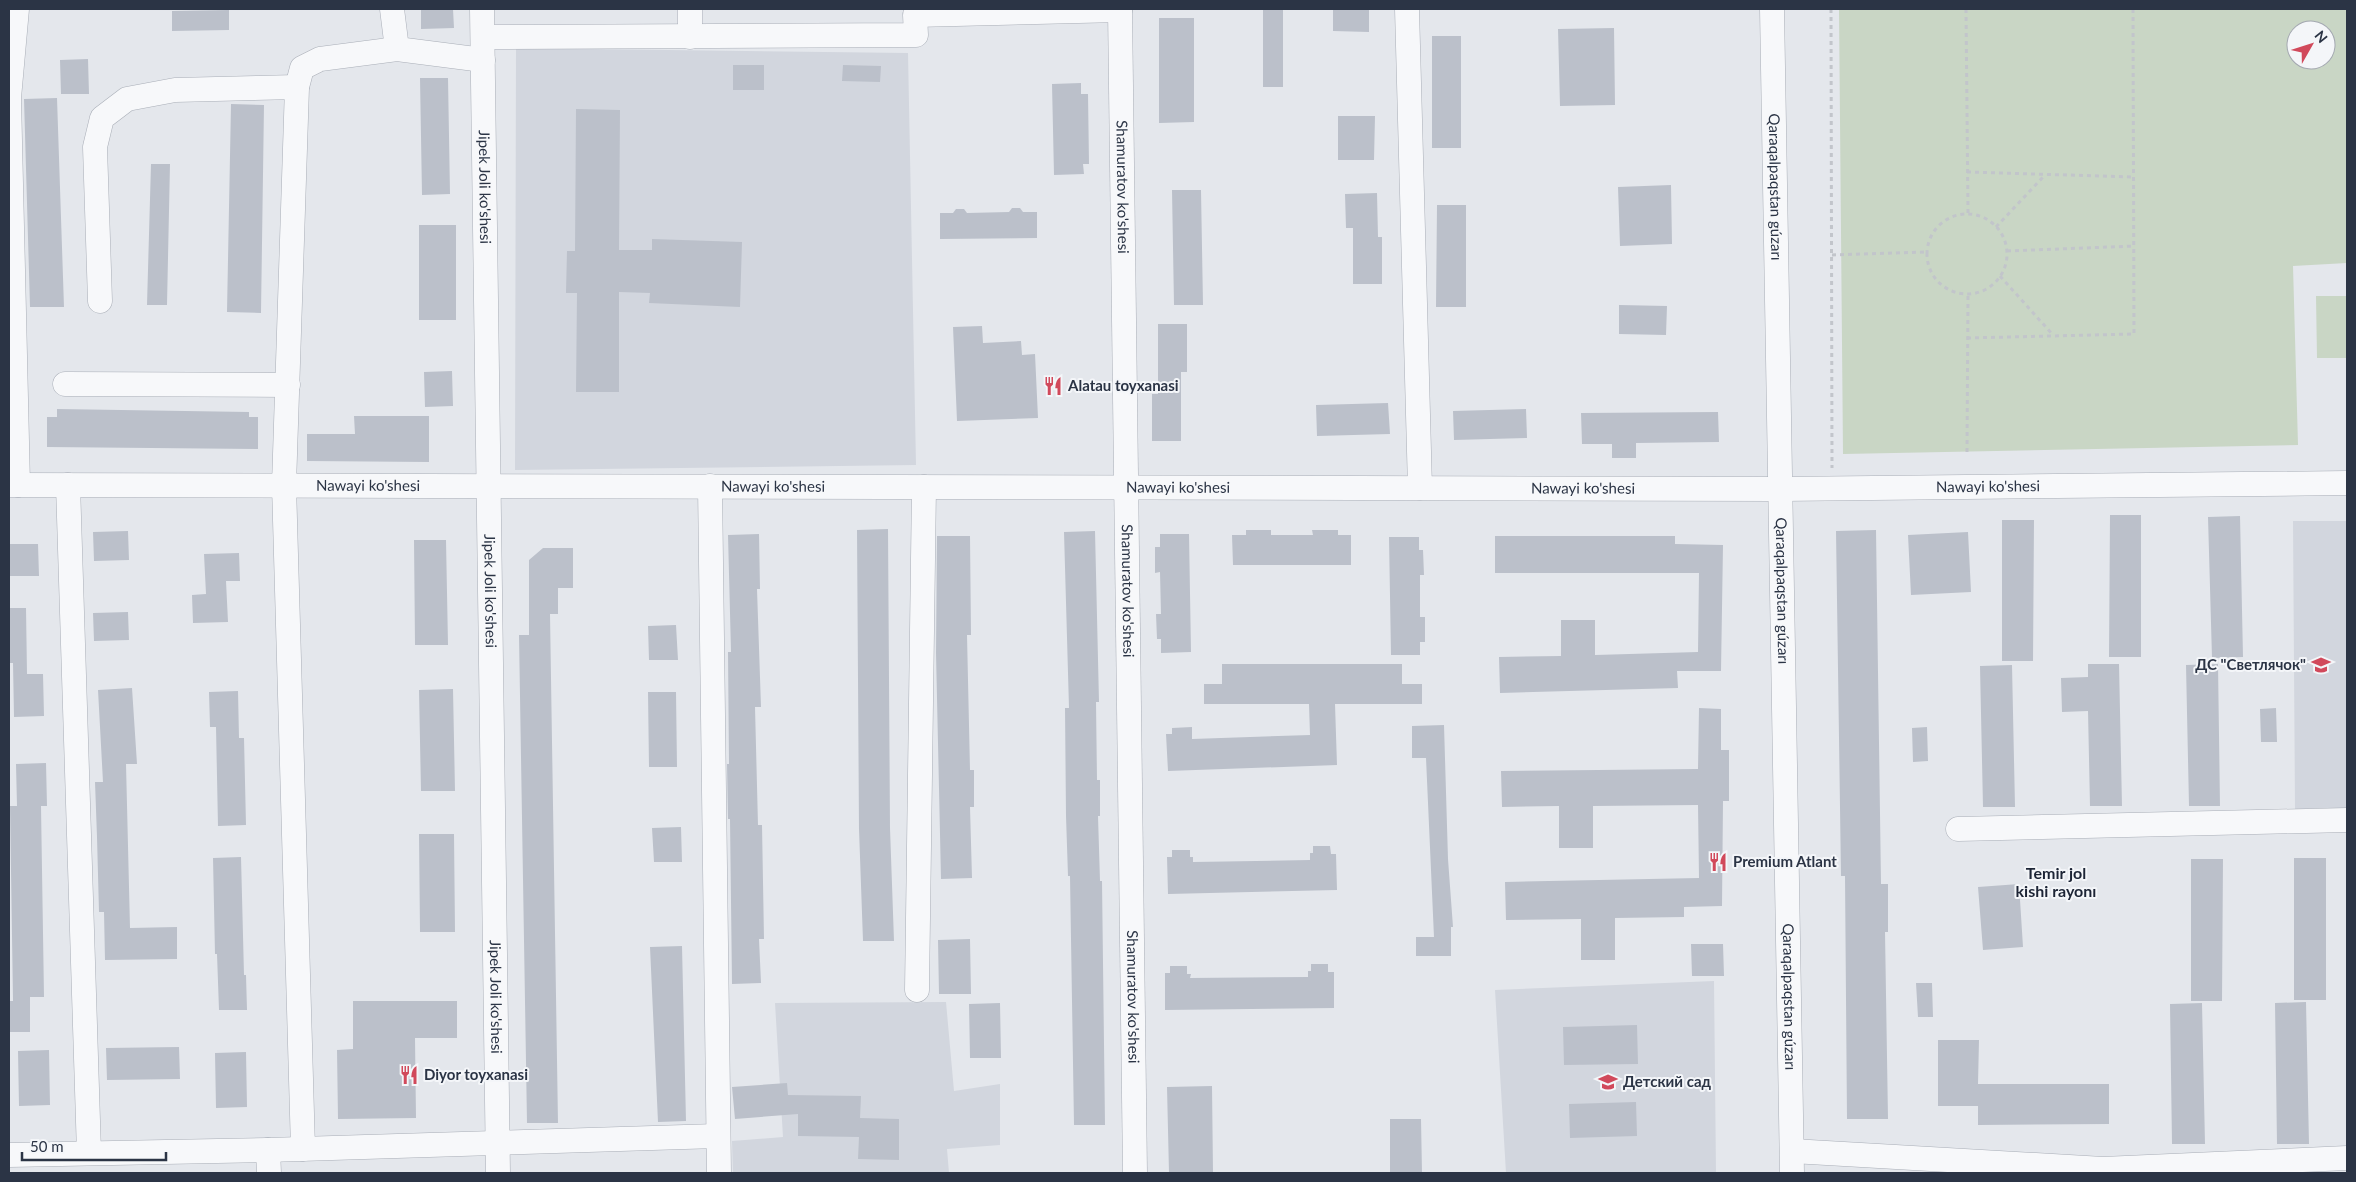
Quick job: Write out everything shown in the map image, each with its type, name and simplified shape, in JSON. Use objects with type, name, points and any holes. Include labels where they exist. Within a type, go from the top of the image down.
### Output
[{"type":"street","points":[[13,485],[9,98],[17,9]]},
{"type":"street","points":[[392,9],[397,49]]},
{"type":"street","name":"Jipek Joli ko'shesi","points":[[482,9],[498,1173]]},
{"type":"street","points":[[690,9],[690,37]]},
{"type":"street","points":[[303,1149],[284,485],[297,87],[302,68],[320,59],[397,49],[482,49],[690,37],[916,36],[915,12],[1120,9]]},
{"type":"street","name":"Shamuratov ko'shesi","points":[[1120,9],[1135,1173]]},
{"type":"street","points":[[1407,9],[1420,488]]},
{"type":"street","name":"Qaraqalpaqstan gúzarı","points":[[1772,9],[1782,489],[1792,1162]]},
{"type":"street","points":[[100,301],[96,147],[102,118],[127,99],[175,90],[297,87]]},
{"type":"street","points":[[65,384],[288,385]]},
{"type":"street","name":"Nawayi ko'shesi","points":[[13,485],[1782,489],[2347,483]]},
{"type":"street","points":[[68,485],[89,1153]]},
{"type":"street","points":[[710,486],[717,1136],[719,1173]]},
{"type":"street","points":[[917,990],[924,487]]},
{"type":"street","points":[[1958,829],[2347,820]]},
{"type":"street","points":[[9,1154],[268,1150],[717,1136]]},
{"type":"street","points":[[268,1150],[269,1173]]},
{"type":"street","points":[[1792,1162],[2103,1169],[2347,1158]]},
{"type":"path","points":[[1831,9],[1832,488]]},
{"type":"path","points":[[1966,9],[1968,213]]},
{"type":"path","points":[[1967,338],[2134,334],[2133,9]]},
{"type":"path","points":[[1967,172],[2044,176],[2134,177]]},
{"type":"path","points":[[1996,227],[2044,176]]},
{"type":"path","points":[[1968,213],[1985,218],[1996,227],[2003,238],[2007,251],[2006,264],[2000,276],[1992,285],[1980,292],[1968,294],[1955,292],[1939,282],[1929,265],[1927,252],[1929,240],[1936,228],[1946,220],[1968,213]]},
{"type":"path","points":[[2007,251],[2134,246]]},
{"type":"path","points":[[1832,255],[1927,252]]},
{"type":"path","points":[[2000,276],[2053,336]]},
{"type":"path","points":[[1967,452],[1968,294]]},
{"type":"shaded area","points":[[516,48],[908,53],[916,465],[515,470]]},
{"type":"shaded area","name":"ДС \"Светлячок\"","points":[[2293,521],[2347,521],[2347,808],[2295,809]]},
{"type":"shaded area","name":"Детский сад","points":[[1714,981],[1716,1173],[1506,1173],[1495,990]]},
{"type":"shaded area","points":[[946,1002],[954,1091],[1000,1084],[1000,1145],[947,1149],[949,1173],[733,1173],[732,1141],[783,1137],[775,1003]]},
{"type":"green space","points":[[1839,9],[2347,9],[2347,263],[2293,266],[2298,445],[1843,454]]},
{"type":"green space","points":[[2316,296],[2347,296],[2347,358],[2317,358]]},
{"type":"building","points":[[421,9],[453,9],[454,28],[421,29]]},
{"type":"building","points":[[1263,9],[1283,9],[1283,87],[1263,87]]},
{"type":"building","points":[[1333,9],[1369,9],[1369,32],[1333,31]]},
{"type":"building","points":[[229,10],[229,30],[172,31],[172,11]]},
{"type":"building","points":[[1159,18],[1194,18],[1194,122],[1159,123]]},
{"type":"building","points":[[1614,28],[1615,105],[1560,106],[1558,29]]},
{"type":"building","points":[[1432,36],[1461,36],[1461,148],[1432,148]]},
{"type":"building","points":[[88,59],[89,94],[61,94],[60,60]]},
{"type":"building","points":[[733,65],[764,65],[764,90],[733,90]]},
{"type":"building","points":[[843,65],[881,66],[880,82],[842,81]]},
{"type":"building","points":[[420,78],[448,78],[450,194],[422,195]]},
{"type":"building","points":[[1081,83],[1081,94],[1088,94],[1089,164],[1083,164],[1084,174],[1054,175],[1052,84]]},
{"type":"building","points":[[57,98],[64,307],[30,307],[24,99]]},
{"type":"building","points":[[231,104],[264,105],[261,313],[227,312]]},
{"type":"building","points":[[576,109],[620,110],[619,250],[652,250],[652,239],[742,242],[740,307],[649,303],[650,293],[619,292],[619,392],[576,392],[577,293],[566,293],[567,251],[575,251]]},
{"type":"building","points":[[1338,116],[1375,116],[1374,160],[1338,160]]},
{"type":"building","points":[[151,164],[170,164],[167,305],[147,305]]},
{"type":"building","points":[[1671,185],[1672,244],[1620,246],[1618,187]]},
{"type":"building","points":[[1172,190],[1201,190],[1203,305],[1174,305]]},
{"type":"building","points":[[1377,193],[1378,237],[1382,237],[1382,284],[1353,284],[1353,228],[1346,228],[1345,194]]},
{"type":"building","points":[[1437,205],[1466,205],[1466,307],[1436,307]]},
{"type":"building","points":[[1012,208],[1020,208],[1023,212],[1037,212],[1037,238],[940,239],[940,213],[953,213],[956,209],[964,209],[967,213],[1009,212]]},
{"type":"building","points":[[419,225],[456,225],[456,320],[419,320]]},
{"type":"building","points":[[1619,305],[1667,306],[1666,335],[1619,334]]},
{"type":"building","points":[[1158,324],[1187,324],[1187,372],[1181,372],[1181,441],[1152,441],[1152,394],[1158,394]]},
{"type":"building","points":[[982,326],[983,343],[1021,341],[1022,355],[1035,354],[1038,418],[957,421],[953,327]]},
{"type":"building","points":[[452,371],[453,406],[425,407],[424,372]]},
{"type":"building","points":[[1388,403],[1390,434],[1317,436],[1316,405]]},
{"type":"building","points":[[57,409],[249,412],[249,417],[258,417],[258,449],[47,447],[47,417],[57,417]]},
{"type":"building","points":[[1526,409],[1527,438],[1454,440],[1453,411]]},
{"type":"building","points":[[1718,412],[1719,442],[1636,443],[1636,458],[1612,458],[1612,444],[1582,444],[1581,413]]},
{"type":"building","points":[[354,416],[429,416],[429,462],[307,461],[307,434],[355,434]]},
{"type":"building","points":[[2110,515],[2141,515],[2141,657],[2109,657]]},
{"type":"building","points":[[2240,516],[2243,657],[2212,658],[2208,517]]},
{"type":"building","points":[[2002,520],[2034,520],[2033,661],[2002,661]]},
{"type":"building","points":[[888,529],[890,828],[894,941],[863,941],[859,829],[857,530]]},
{"type":"building","points":[[1246,530],[1271,530],[1271,535],[1313,535],[1312,530],[1338,530],[1338,535],[1351,535],[1351,565],[1233,565],[1232,535],[1246,535]]},
{"type":"building","points":[[1876,530],[1881,884],[1888,884],[1888,932],[1885,932],[1888,1119],[1847,1119],[1845,876],[1841,876],[1836,531]]},
{"type":"building","points":[[128,531],[129,560],[94,561],[93,532]]},
{"type":"building","points":[[1095,531],[1099,702],[1096,702],[1097,780],[1100,780],[1100,816],[1098,816],[1100,881],[1102,881],[1105,1125],[1074,1125],[1070,876],[1068,876],[1066,816],[1065,708],[1069,708],[1064,532]]},
{"type":"building","points":[[1968,532],[1971,592],[1911,595],[1908,535]]},
{"type":"building","points":[[759,534],[760,589],[757,589],[761,707],[755,707],[758,825],[762,825],[764,939],[759,939],[761,983],[732,984],[730,819],[728,819],[727,764],[729,764],[728,652],[731,652],[728,535]]},
{"type":"building","points":[[1160,534],[1189,534],[1191,652],[1161,653],[1161,639],[1157,639],[1156,614],[1161,614],[1160,572],[1155,573],[1155,547],[1160,547]]},
{"type":"building","points":[[937,536],[970,536],[971,635],[967,635],[970,770],[974,770],[974,807],[970,807],[972,878],[941,879],[936,653]]},
{"type":"building","points":[[1495,536],[1675,536],[1675,544],[1723,545],[1721,671],[1677,671],[1678,688],[1500,693],[1499,657],[1561,656],[1561,620],[1595,620],[1595,655],[1698,652],[1699,573],[1495,573]]},
{"type":"building","points":[[1389,537],[1419,537],[1419,550],[1423,550],[1424,575],[1420,575],[1420,617],[1425,617],[1425,642],[1420,642],[1420,655],[1391,655]]},
{"type":"building","points":[[414,540],[446,540],[448,645],[415,645]]},
{"type":"building","points":[[9,544],[38,544],[39,576],[9,576]]},
{"type":"building","points":[[543,548],[573,548],[573,588],[558,588],[558,614],[550,614],[558,1123],[527,1123],[519,635],[529,635],[529,560]]},
{"type":"building","points":[[239,553],[240,581],[226,581],[228,622],[193,623],[192,595],[206,594],[204,554]]},
{"type":"building","points":[[9,608],[26,608],[27,674],[43,674],[44,716],[14,717],[13,663],[9,663]]},
{"type":"building","points":[[128,612],[129,640],[94,641],[93,613]]},
{"type":"building","points":[[676,625],[678,660],[649,660],[648,626]]},
{"type":"building","points":[[1222,664],[1402,664],[1402,684],[1422,684],[1422,704],[1335,704],[1337,765],[1168,771],[1166,734],[1172,734],[1172,728],[1192,727],[1192,739],[1310,735],[1309,704],[1204,704],[1204,684],[1222,684]]},
{"type":"building","points":[[2088,664],[2119,664],[2122,806],[2090,806],[2088,711],[2062,712],[2061,678],[2088,677]]},
{"type":"building","points":[[2218,664],[2220,806],[2189,806],[2186,665]]},
{"type":"building","points":[[2012,665],[2015,807],[1983,807],[1980,666]]},
{"type":"building","points":[[132,688],[137,764],[126,764],[130,928],[177,927],[177,959],[105,960],[104,912],[99,912],[95,782],[103,782],[98,690]]},
{"type":"building","points":[[453,689],[455,791],[421,791],[419,690]]},
{"type":"building","points":[[238,691],[239,738],[244,738],[246,825],[218,826],[216,727],[210,727],[209,692]]},
{"type":"building","points":[[648,692],[676,692],[677,767],[649,767]]},
{"type":"building","points":[[1699,708],[1721,709],[1721,750],[1729,750],[1729,801],[1723,801],[1722,906],[1684,907],[1684,917],[1615,918],[1615,960],[1581,960],[1581,919],[1506,920],[1505,882],[1699,878],[1698,805],[1593,806],[1593,848],[1559,848],[1559,806],[1502,807],[1501,771],[1698,769]]},
{"type":"building","points":[[2276,708],[2277,742],[2261,742],[2260,709]]},
{"type":"building","points":[[1444,725],[1448,859],[1453,927],[1451,927],[1451,956],[1416,956],[1416,937],[1434,937],[1426,758],[1412,758],[1412,726]]},
{"type":"building","points":[[1927,727],[1928,761],[1913,762],[1912,728]]},
{"type":"building","points":[[46,763],[47,806],[41,806],[44,997],[30,997],[30,1032],[9,1032],[9,1001],[13,1001],[10,806],[17,806],[16,764]]},
{"type":"building","points":[[681,827],[682,862],[654,862],[652,828]]},
{"type":"building","points":[[419,834],[454,834],[455,932],[420,932]]},
{"type":"building","points":[[1313,846],[1330,846],[1331,854],[1336,854],[1337,890],[1168,894],[1167,857],[1172,857],[1172,850],[1190,850],[1190,857],[1193,857],[1193,862],[1310,860]]},
{"type":"building","points":[[241,857],[244,975],[246,975],[247,1010],[219,1010],[217,954],[215,954],[213,858]]},
{"type":"building","points":[[2294,858],[2326,858],[2326,1000],[2294,1000]]},
{"type":"building","points":[[2191,859],[2223,859],[2222,1001],[2191,1001]]},
{"type":"building","points":[[2019,884],[2023,947],[1983,950],[1978,887]]},
{"type":"building","points":[[970,939],[971,994],[939,994],[938,940]]},
{"type":"building","points":[[1691,944],[1723,944],[1724,976],[1692,976]]},
{"type":"building","points":[[682,946],[686,1121],[658,1122],[650,947]]},
{"type":"building","points":[[1311,964],[1328,964],[1328,972],[1334,972],[1334,1008],[1165,1010],[1165,973],[1170,973],[1170,966],[1187,966],[1187,974],[1191,974],[1190,978],[1308,977],[1308,971],[1311,971]]},
{"type":"building","points":[[1916,983],[1932,983],[1933,1017],[1918,1017]]},
{"type":"building","points":[[353,1001],[457,1001],[457,1038],[415,1038],[416,1118],[338,1119],[337,1050],[353,1049]]},
{"type":"building","points":[[2306,1002],[2309,1144],[2277,1144],[2275,1003]]},
{"type":"building","points":[[1000,1003],[1001,1058],[970,1058],[969,1004]]},
{"type":"building","points":[[2202,1003],[2205,1144],[2172,1144],[2170,1004]]},
{"type":"building","points":[[1637,1025],[1638,1064],[1564,1065],[1563,1027]]},
{"type":"building","points":[[1938,1040],[1979,1040],[1978,1084],[2109,1084],[2109,1124],[1978,1125],[1978,1106],[1938,1106]]},
{"type":"building","points":[[179,1047],[180,1079],[107,1080],[106,1048]]},
{"type":"building","points":[[49,1050],[50,1105],[19,1106],[18,1051]]},
{"type":"building","points":[[246,1052],[247,1107],[216,1108],[215,1053]]},
{"type":"building","points":[[787,1083],[788,1095],[861,1096],[860,1118],[899,1119],[899,1160],[858,1159],[859,1137],[798,1136],[798,1114],[735,1119],[732,1087]]},
{"type":"building","points":[[1212,1086],[1213,1173],[1169,1173],[1167,1087]]},
{"type":"building","points":[[1636,1102],[1637,1136],[1570,1138],[1569,1104]]},
{"type":"building","points":[[1390,1119],[1421,1119],[1422,1173],[1390,1173]]},
{"type":"place","name":"Alatau toyxanasi","points":[[1053,386]]},
{"type":"place","name":"ДС \"Светлячок\"","points":[[2321,665]]},
{"type":"place","name":"Premium Atlant","points":[[1718,862]]},
{"type":"place","name":"Diyor toyxanasi","points":[[409,1075]]},
{"type":"place","name":"Детский сад","points":[[1608,1082]]},
{"type":"district","name":"Temir jol kishi rayonı","points":[[2056,882]]}]
